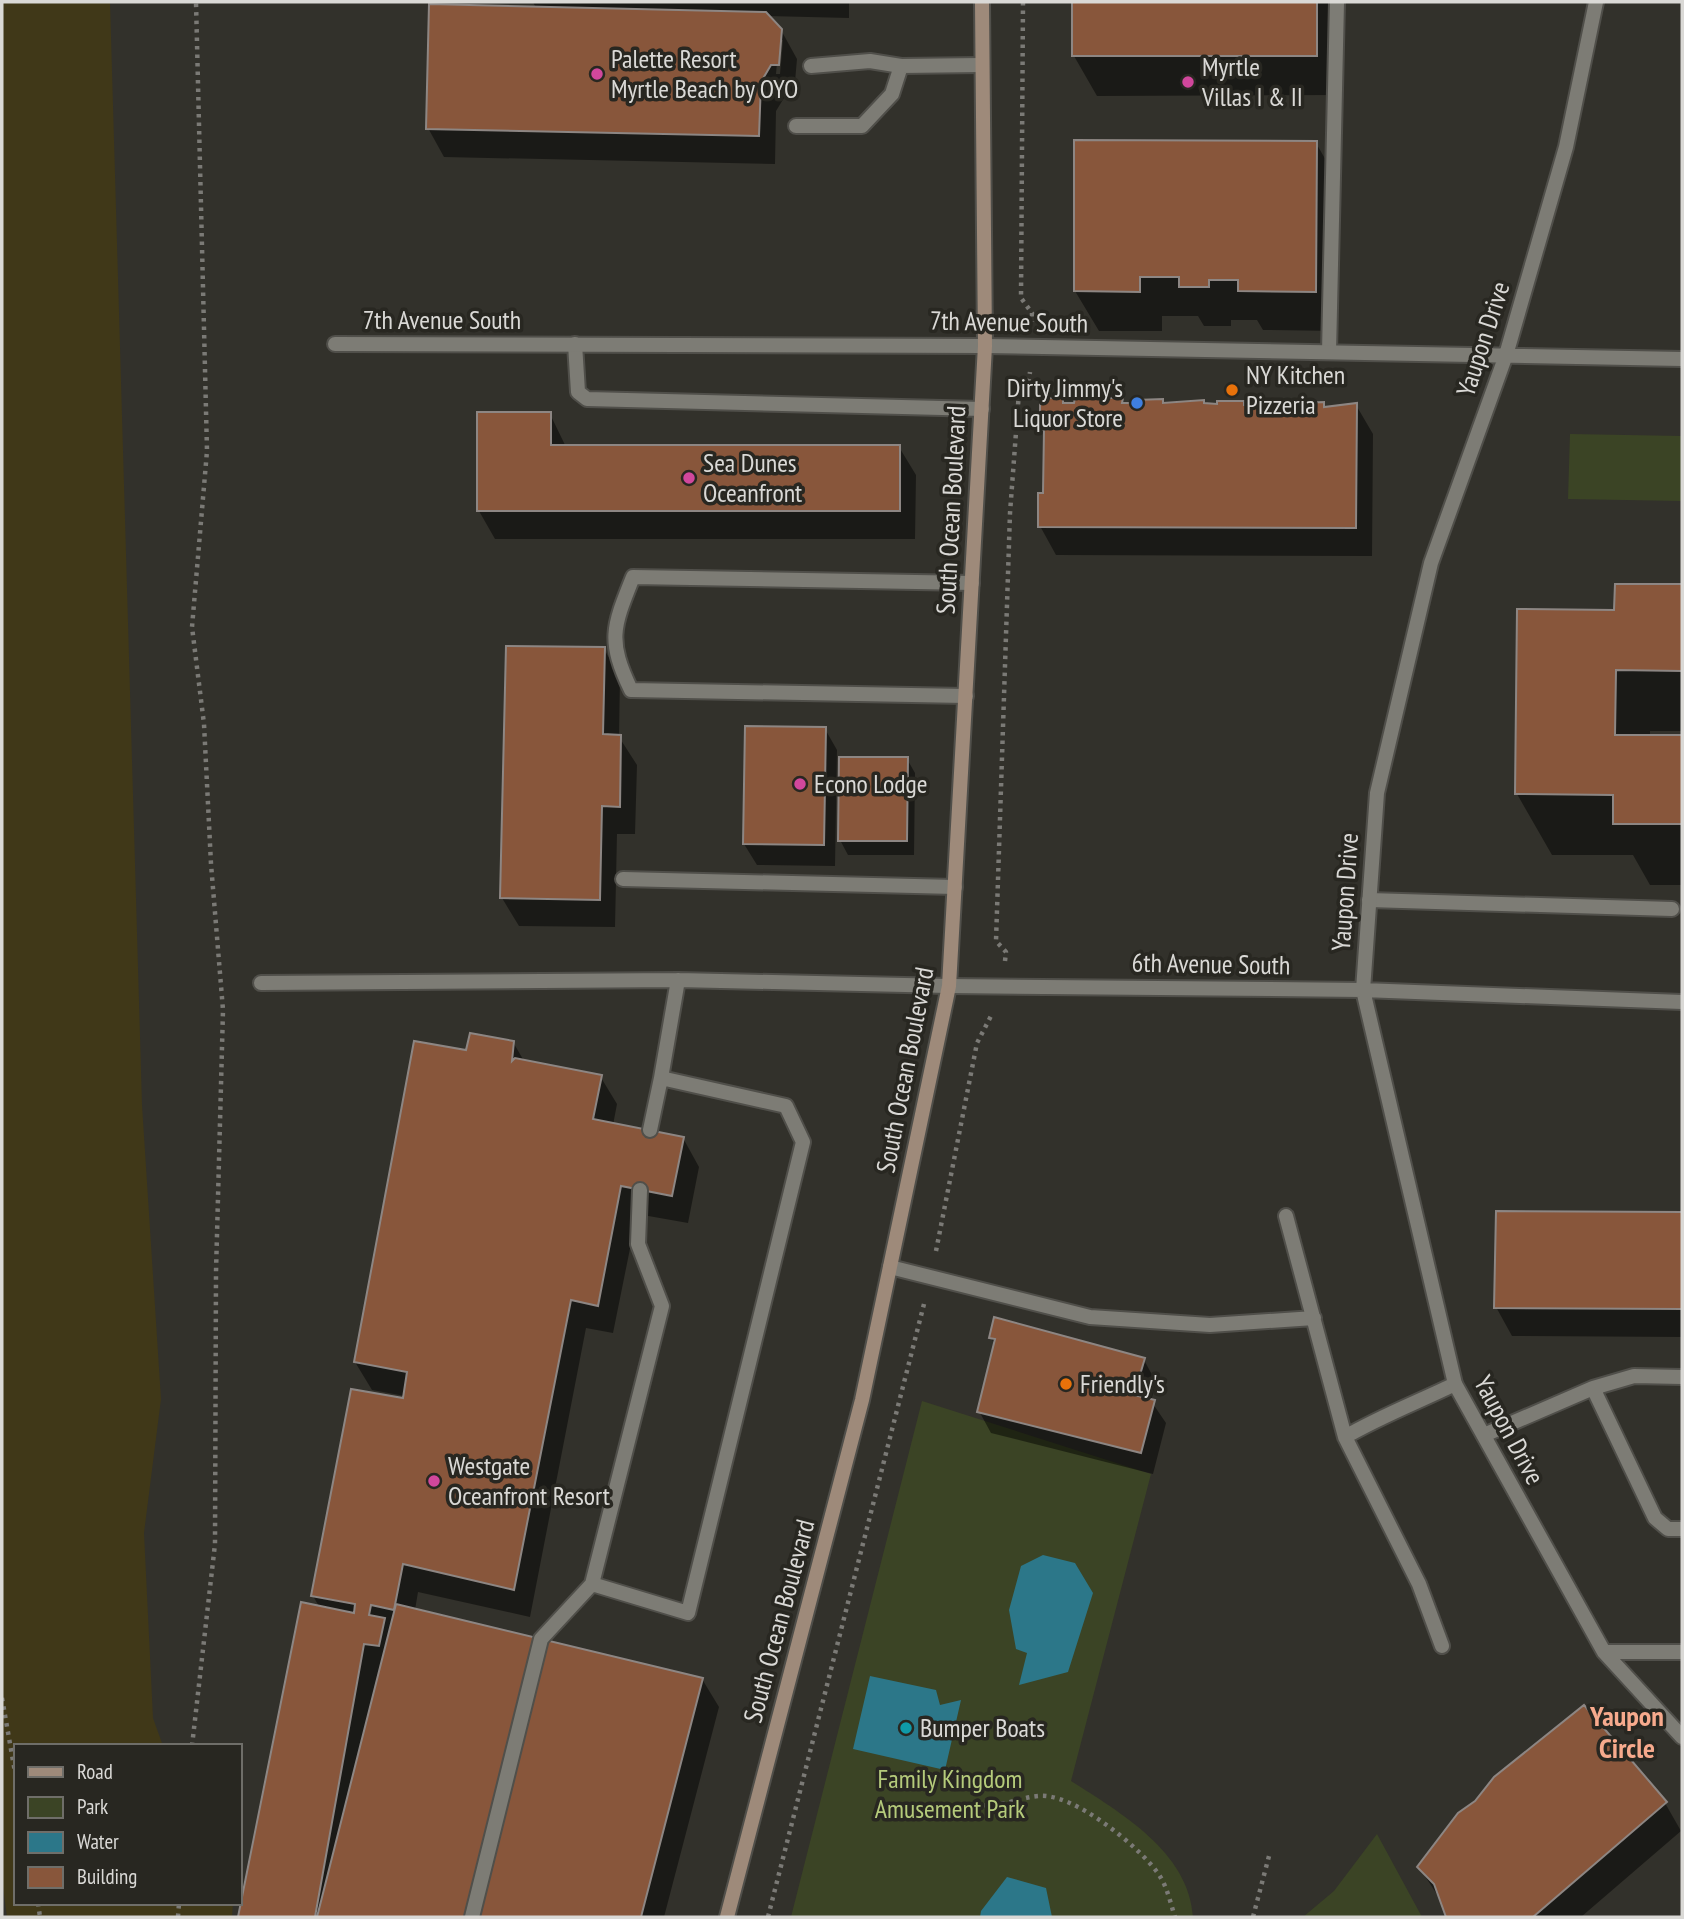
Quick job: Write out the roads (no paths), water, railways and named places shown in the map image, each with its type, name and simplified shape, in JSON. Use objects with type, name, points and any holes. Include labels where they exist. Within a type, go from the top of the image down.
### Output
[{"type":"main road","name":"South Ocean Boulevard","points":[[727,1917],[862,1400],[949,986],[985,346],[982,2]]},
{"type":"street","points":[[1329,352],[1337,2]]},
{"type":"street","name":"Yaupon Drive","points":[[1596,2],[1566,147],[1506,355],[1432,563],[1377,793],[1363,990],[1455,1384],[1604,1651],[1682,1737]]},
{"type":"street","points":[[811,66],[870,61],[901,66],[981,65]]},
{"type":"street","points":[[796,126],[862,126],[892,94],[901,66]]},
{"type":"street","name":"7th Avenue South","points":[[335,344],[985,346],[1682,359]]},
{"type":"street","points":[[575,344],[578,392],[587,399],[982,409]]},
{"type":"street","points":[[966,696],[631,690],[615,656],[617,617],[633,577],[972,583]]},
{"type":"street","points":[[623,879],[955,887]]},
{"type":"street","points":[[1369,900],[1672,909]]},
{"type":"street","points":[[650,1130],[678,980]]},
{"type":"street","name":"6th Avenue South","points":[[261,983],[678,980],[1363,990],[1682,1002]]},
{"type":"street","points":[[592,1584],[688,1613],[803,1142],[786,1106],[661,1079]]},
{"type":"street","points":[[472,1917],[541,1639],[592,1584],[662,1306],[638,1244],[639,1190]]},
{"type":"street","points":[[1286,1216],[1345,1437],[1419,1584],[1441,1646]]},
{"type":"street","points":[[891,1266],[1090,1317],[1210,1325],[1314,1318]]},
{"type":"street","points":[[1483,1435],[1593,1388],[1634,1376],[1682,1377]]},
{"type":"street","points":[[1345,1437],[1387,1412],[1404,1409],[1455,1384]]},
{"type":"street","points":[[1593,1388],[1655,1518],[1668,1530],[1682,1530]]},
{"type":"street","points":[[1604,1651],[1682,1652]]},
{"type":"water","points":[[1043,1555],[1075,1563],[1093,1593],[1068,1672],[1019,1685],[1027,1653],[1016,1649],[1009,1610],[1021,1566]]},
{"type":"water","name":"Bumper Boats","points":[[870,1676],[936,1690],[940,1705],[961,1700],[945,1770],[853,1749]]},
{"type":"water","points":[[1007,1877],[1046,1888],[1052,1917],[980,1917],[981,1911]]},
{"type":"place","name":"Palette Resort Myrtle Beach by OYO","points":[[597,74]]},
{"type":"place","name":"Myrtle Villas I & II","points":[[1188,82]]},
{"type":"place","name":"NY Kitchen Pizzeria","points":[[1232,390]]},
{"type":"place","name":"Dirty Jimmy's Liquor Store","points":[[1137,403]]},
{"type":"place","name":"Sea Dunes Oceanfront","points":[[689,478]]},
{"type":"place","name":"Econo Lodge","points":[[800,784]]},
{"type":"place","name":"Friendly's","points":[[1066,1384]]},
{"type":"place","name":"Westgate Oceanfront Resort","points":[[434,1481]]},
{"type":"place","name":"Bumper Boats","points":[[906,1728]]},
{"type":"district","name":"Yaupon Circle","points":[[1627,1732]]},
{"type":"park label","name":"Family Kingdom Amusement Park","points":[[950,1794]]}]
